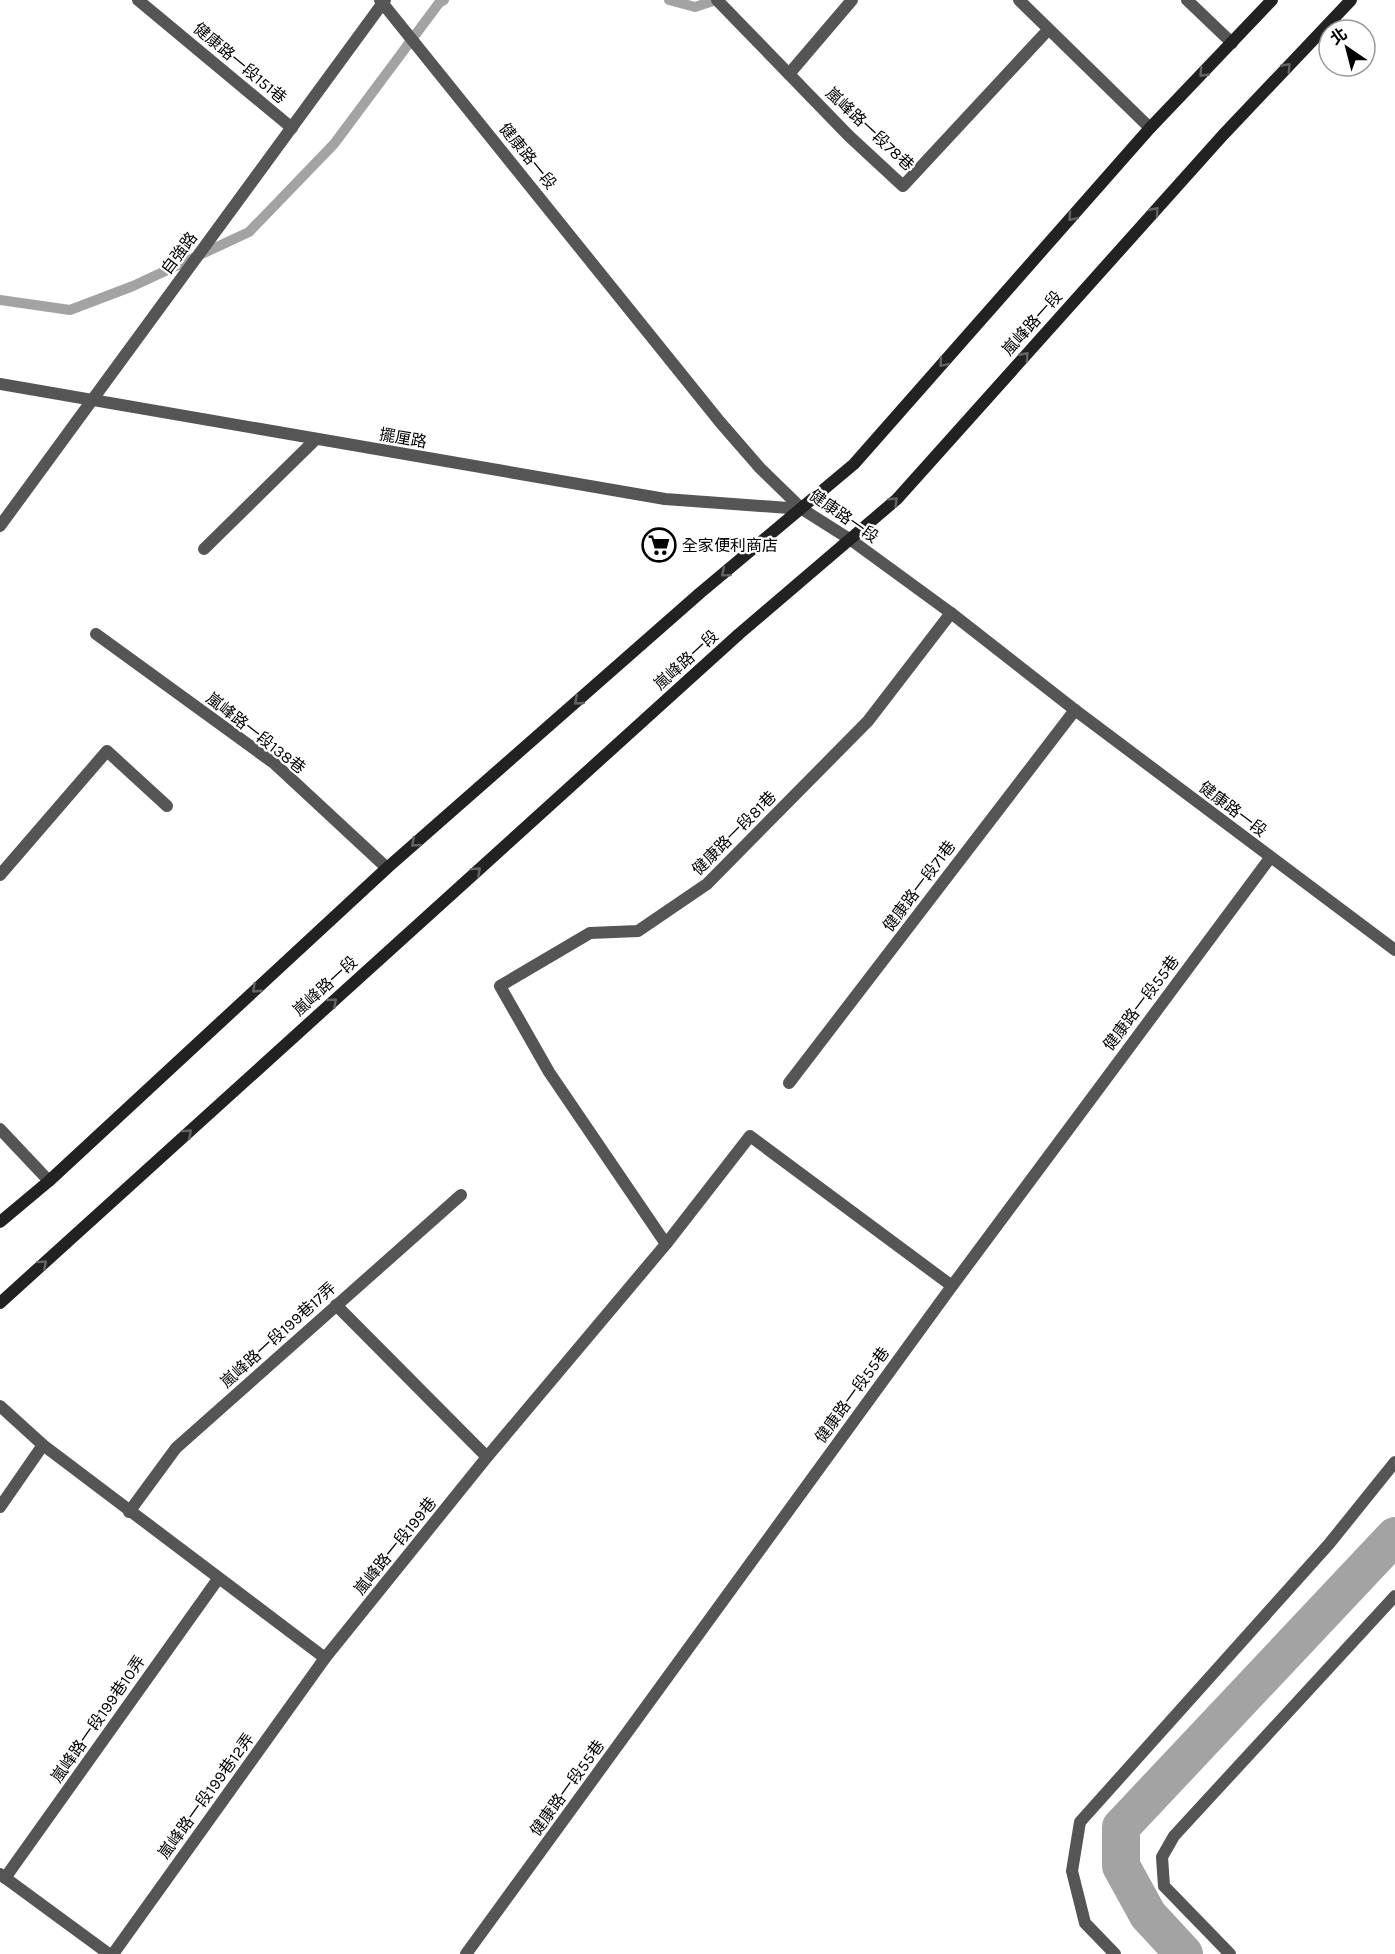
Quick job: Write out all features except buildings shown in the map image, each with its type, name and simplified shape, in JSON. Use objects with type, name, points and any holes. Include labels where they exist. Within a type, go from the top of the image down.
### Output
[{"type":"main road","points":[[0,1222],[49,1180],[387,868],[700,593],[854,464],[1150,128],[1272,0]]},
{"type":"main road","name":"嵐峰路一段","points":[[0,1303],[739,634],[897,499],[1223,135],[1351,0]]},
{"type":"street","name":"健康路一段151巷","points":[[138,0],[292,128]]},
{"type":"street","name":"嵐峰路一段78巷","points":[[717,0],[849,136],[903,186],[1048,30]]},
{"type":"street","points":[[789,74],[852,0]]},
{"type":"street","points":[[1018,0],[1150,128]]},
{"type":"street","points":[[1187,0],[1232,43]]},
{"type":"street","name":"自強路","points":[[0,526],[383,1]]},
{"type":"street","name":"健康路一段","points":[[383,1],[720,422],[760,468],[802,508],[851,540],[951,613],[1075,710],[1395,950]]},
{"type":"street","name":"擺厘路","points":[[0,384],[665,499],[802,508]]},
{"type":"street","points":[[204,549],[315,440]]},
{"type":"street","name":"健康路一段81巷","points":[[666,1244],[549,1072],[500,986],[590,933],[638,931],[707,884],[868,721],[951,613]]},
{"type":"street","name":"嵐峰路一段138巷","points":[[96,634],[275,764],[387,868]]},
{"type":"street","name":"健康路一段71巷","points":[[789,1083],[1075,710]]},
{"type":"street","points":[[0,875],[107,751],[167,806]]},
{"type":"street","name":"健康路一段55巷","points":[[466,1954],[952,1286],[1270,858]]},
{"type":"street","points":[[0,1130],[49,1180]]},
{"type":"street","name":"嵐峰路一段199巷","points":[[325,1658],[487,1457],[666,1244],[750,1136],[952,1286]]},
{"type":"street","name":"嵐峰路一段199巷17弄","points":[[129,1512],[176,1448],[462,1195]]},
{"type":"street","points":[[336,1305],[487,1457]]},
{"type":"street","points":[[0,1407],[43,1445],[129,1512],[325,1658]]},
{"type":"street","points":[[0,1507],[43,1445]]},
{"type":"street","points":[[1115,1954],[1085,1923],[1072,1870],[1080,1822],[1329,1544],[1395,1462]]},
{"type":"street","name":"嵐峰路一段199巷10弄","points":[[3,1876],[218,1579]]},
{"type":"street","points":[[1230,1954],[1164,1886],[1162,1857],[1174,1836],[1395,1596]]},
{"type":"street","name":"嵐峰路一段199巷12弄","points":[[111,1954],[325,1658]]},
{"type":"street","points":[[3,1876],[111,1954]]},
{"type":"waterway","points":[[0,300],[70,310],[133,286],[249,232],[334,144],[439,3],[444,0]]},
{"type":"waterway","points":[[669,0],[695,7],[716,0]]},
{"type":"waterway","points":[[1184,1954],[1148,1915],[1121,1866],[1121,1827],[1395,1536]]},
{"type":"place","name":"全家便利商店","points":[[659,545]]}]
